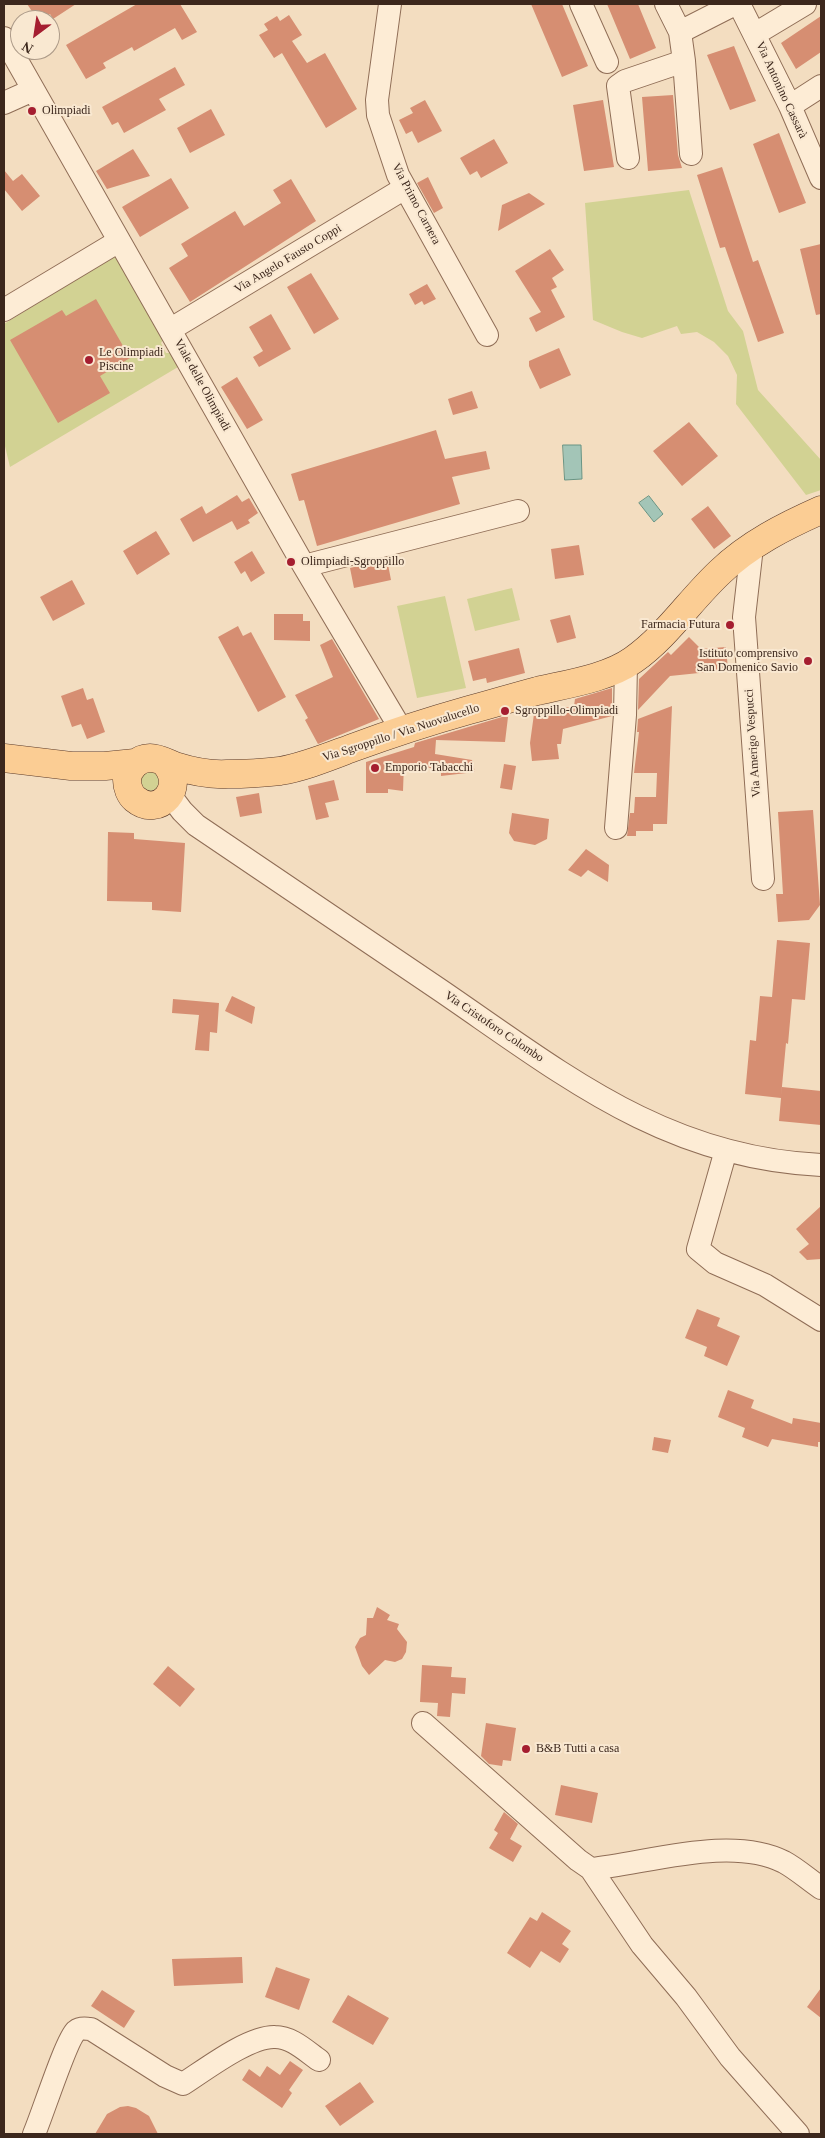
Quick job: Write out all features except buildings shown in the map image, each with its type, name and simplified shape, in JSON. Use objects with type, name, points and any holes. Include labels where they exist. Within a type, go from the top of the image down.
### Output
[{"type":"main road","name":"Via Sgroppillo / Via Nuovalucello","points":[[221,774],[281,770],[328,757],[402,731],[524,694],[578,681],[626,664],[654,642],[721,571],[752,547],[793,523],[821,510]]},
{"type":"main road","points":[[4,758],[71,766],[105,766],[135,763],[147,758],[154,758],[190,770],[221,774]]},
{"type":"main road","points":[[135,763],[127,777],[130,794],[139,802]]},
{"type":"main road","points":[[165,763],[174,776],[171,793]]},
{"type":"main road","points":[[71,766],[104,778],[139,802],[154,805],[166,799],[171,793],[192,780],[221,774]]},
{"type":"street","name":"Via Primo Carnera","points":[[390,4],[377,100],[378,115],[398,175],[487,335]]},
{"type":"street","points":[[581,4],[607,62]]},
{"type":"street","points":[[666,4],[680,32],[691,154]]},
{"type":"street","points":[[680,32],[735,4]]},
{"type":"street","name":"Via Antonino Cassarà","points":[[739,4],[790,106],[821,178]]},
{"type":"street","points":[[755,34],[805,4]]},
{"type":"street","name":"Viale delle Olimpiadi","points":[[4,38],[304,566],[402,731]]},
{"type":"street","points":[[628,158],[618,86],[625,81],[684,61]]},
{"type":"street","points":[[790,106],[821,86]]},
{"type":"street","points":[[4,103],[33,90]]},
{"type":"street","name":"Via Angelo Fausto Coppi","points":[[170,329],[405,188]]},
{"type":"street","points":[[4,310],[119,240]]},
{"type":"street","points":[[304,566],[518,511]]},
{"type":"street","name":"Via Amerigo Vespucci","points":[[752,547],[744,617],[763,879]]},
{"type":"street","points":[[721,571],[730,574],[737,581],[744,617]]},
{"type":"street","points":[[616,828],[625,715],[626,664]]},
{"type":"street","points":[[171,793],[182,811],[196,825]]},
{"type":"street","points":[[139,802],[196,825]]},
{"type":"street","name":"Via Cristoforo Colombo","points":[[196,825],[588,1091],[666,1130],[726,1150],[768,1160],[821,1164]]},
{"type":"street","points":[[726,1150],[698,1249],[715,1263],[765,1285],[821,1320]]},
{"type":"street","points":[[423,1723],[578,1860],[591,1869],[642,1945],[686,1996],[730,2057],[798,2134]]},
{"type":"street","points":[[591,1869],[723,1849],[752,1852],[783,1862],[821,1888]]},
{"type":"street","points":[[34,2134],[64,2054],[75,2032],[81,2028],[91,2029],[165,2076],[183,2084],[242,2047],[258,2040],[275,2037],[294,2042],[319,2060]]},
{"type":"green space","points":[[689,190],[728,311],[743,331],[758,390],[821,460],[821,490],[806,495],[736,404],[737,375],[728,356],[714,342],[697,332],[681,334],[677,326],[642,338],[593,320],[585,203]]},
{"type":"green space","name":"Le Olimpiadi Piscine","points":[[115,256],[163,340],[161,343],[166,353],[170,353],[178,367],[10,467],[4,442],[4,324]]},
{"type":"green space","points":[[512,588],[520,620],[475,631],[467,599]]},
{"type":"green space","points":[[445,596],[466,688],[417,698],[397,606]]},
{"type":"green space","points":[[150,771],[157,774],[160,781],[157,788],[150,791],[143,788],[140,781],[143,774]]},
{"type":"shaded area","points":[[563,445],[581,445],[582,479],[565,480]]},
{"type":"shaded area","points":[[649,496],[663,514],[654,522],[639,503]]},
{"type":"place","name":"Olimpiadi","points":[[32,111]]},
{"type":"place","name":"Le Olimpiadi Piscine","points":[[89,360]]},
{"type":"place","name":"Olimpiadi-Sgroppillo","points":[[291,562]]},
{"type":"place","name":"Farmacia Futura","points":[[730,625]]},
{"type":"place","name":"Istituto comprensivo San Domenico Savio","points":[[808,661]]},
{"type":"place","name":"Sgroppillo-Olimpiadi","points":[[505,711]]},
{"type":"place","name":"Emporio Tabacchi","points":[[375,768]]},
{"type":"place","name":"B&B Tutti a casa","points":[[526,1749]]}]
